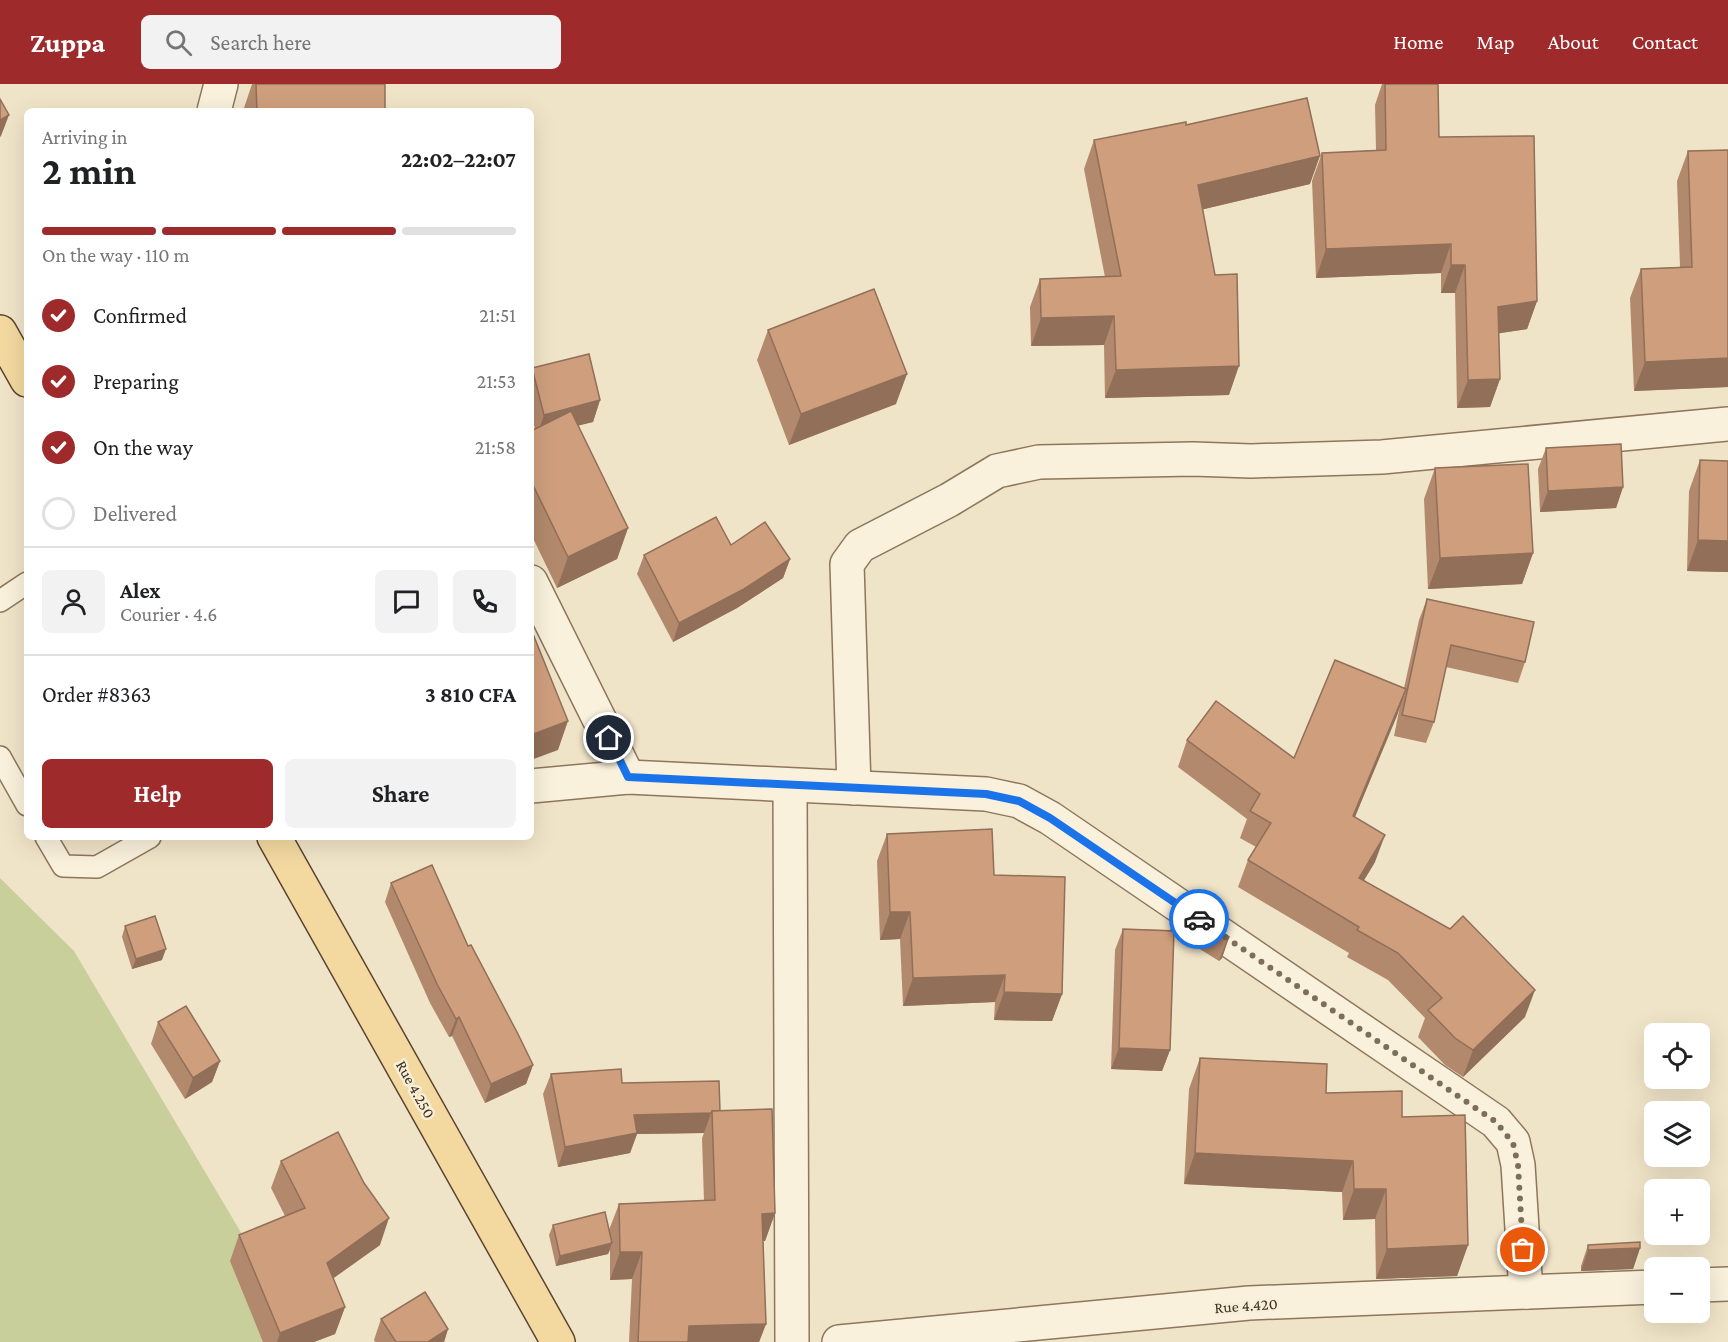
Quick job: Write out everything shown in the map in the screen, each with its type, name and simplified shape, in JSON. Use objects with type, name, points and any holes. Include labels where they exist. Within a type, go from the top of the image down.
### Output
[{"type":"main road","points":[[0,332],[24,370]]},
{"type":"main road","name":"Rue 4.250","points":[[275,840],[558,1342]]},
{"type":"street","points":[[215,108],[221,84]]},
{"type":"street","points":[[854,788],[847,564],[861,546],[949,500],[997,471],[1039,462],[1193,459],[1251,461],[1382,457],[1728,424]]},
{"type":"street","points":[[534,588],[628,777]]},
{"type":"street","points":[[534,786],[628,777],[986,794],[1019,801],[1050,818],[1496,1122],[1513,1143],[1518,1165],[1526,1292]]},
{"type":"street","points":[[790,786],[792,1342]]},
{"type":"street","points":[[1710,1285],[1728,1284]]},
{"type":"street","name":"Rue 4.420","points":[[839,1342],[1249,1303],[1644,1287]]},
{"type":"lane","points":[[0,601],[24,585]]},
{"type":"lane","points":[[0,757],[24,800]]},
{"type":"lane","points":[[48,840],[63,866],[97,867],[145,840]]},
{"type":"green space","points":[[0,878],[74,951],[306,1342],[0,1342]]},
{"type":"building","points":[[256,84],[385,84],[385,108],[257,108]]},
{"type":"building","points":[[1385,84],[1438,84],[1439,137],[1534,136],[1537,301],[1498,307],[1500,379],[1468,380],[1465,265],[1451,265],[1451,244],[1326,249],[1322,153],[1386,150]]},
{"type":"building","points":[[1307,98],[1320,156],[1198,185],[1215,275],[1237,274],[1239,366],[1116,370],[1114,316],[1041,318],[1040,279],[1121,276],[1094,140],[1186,122],[1186,125]]},
{"type":"building","points":[[0,99],[9,115],[0,120]]},
{"type":"building","points":[[1728,150],[1728,358],[1645,362],[1641,269],[1692,267],[1688,151]]},
{"type":"building","points":[[874,289],[907,374],[801,414],[768,330]]},
{"type":"building","points":[[589,354],[600,400],[544,415],[534,368]]},
{"type":"building","points":[[571,411],[628,528],[568,557],[534,487],[534,430]]},
{"type":"building","points":[[1621,444],[1623,487],[1548,491],[1546,448]]},
{"type":"building","points":[[1700,460],[1728,461],[1728,541],[1698,540]]},
{"type":"building","points":[[1528,464],[1533,553],[1440,558],[1435,468]]},
{"type":"building","points":[[716,517],[731,545],[765,522],[790,559],[744,589],[679,623],[644,555]]},
{"type":"building","points":[[1427,599],[1534,622],[1525,662],[1451,645],[1434,722],[1402,715]]},
{"type":"building","points":[[534,636],[568,721],[534,734]]},
{"type":"building","points":[[1335,660],[1406,689],[1353,816],[1385,835],[1359,878],[1450,929],[1463,916],[1535,990],[1473,1050],[1455,1038],[1428,1010],[1442,998],[1398,953],[1357,930],[1359,927],[1248,860],[1271,823],[1250,811],[1260,794],[1187,740],[1216,701],[1294,758]]},
{"type":"building","points":[[992,829],[994,875],[1065,877],[1062,994],[1004,992],[1005,975],[913,978],[910,912],[890,912],[887,834]]},
{"type":"building","points":[[432,865],[468,946],[471,945],[533,1065],[491,1084],[459,1017],[456,1019],[437,984],[391,883]]},
{"type":"building","points":[[1181,904],[1229,937],[1227,940],[1178,909]]},
{"type":"building","points":[[155,916],[166,949],[136,959],[125,926]]},
{"type":"building","points":[[1123,929],[1174,931],[1170,1050],[1119,1048]]},
{"type":"building","points":[[186,1006],[220,1061],[193,1078],[158,1022]]},
{"type":"building","points":[[1200,1058],[1327,1064],[1326,1093],[1402,1091],[1402,1117],[1465,1115],[1468,1245],[1387,1249],[1386,1189],[1354,1189],[1353,1161],[1195,1153]]},
{"type":"building","points":[[621,1069],[622,1083],[719,1081],[720,1111],[634,1115],[637,1133],[565,1147],[551,1074]]},
{"type":"building","points":[[772,1109],[775,1213],[762,1214],[766,1324],[689,1326],[688,1342],[638,1342],[642,1252],[620,1252],[619,1204],[715,1200],[712,1111]]},
{"type":"building","points":[[338,1132],[364,1183],[389,1218],[327,1263],[345,1307],[280,1333],[239,1235],[305,1208],[281,1161]]},
{"type":"building","points":[[605,1212],[612,1243],[560,1256],[553,1225]]},
{"type":"building","points":[[1640,1242],[1640,1248],[1588,1250],[1588,1245]]},
{"type":"building","points":[[425,1292],[448,1329],[428,1342],[396,1342],[381,1319]]},
{"type":"way so far","points":[[1199,919],[1496,1122],[1513,1143],[1518,1165],[1523,1250]]},
{"type":"route","points":[[609,738],[628,777],[986,794],[1019,801],[1050,818],[1199,919]]}]
